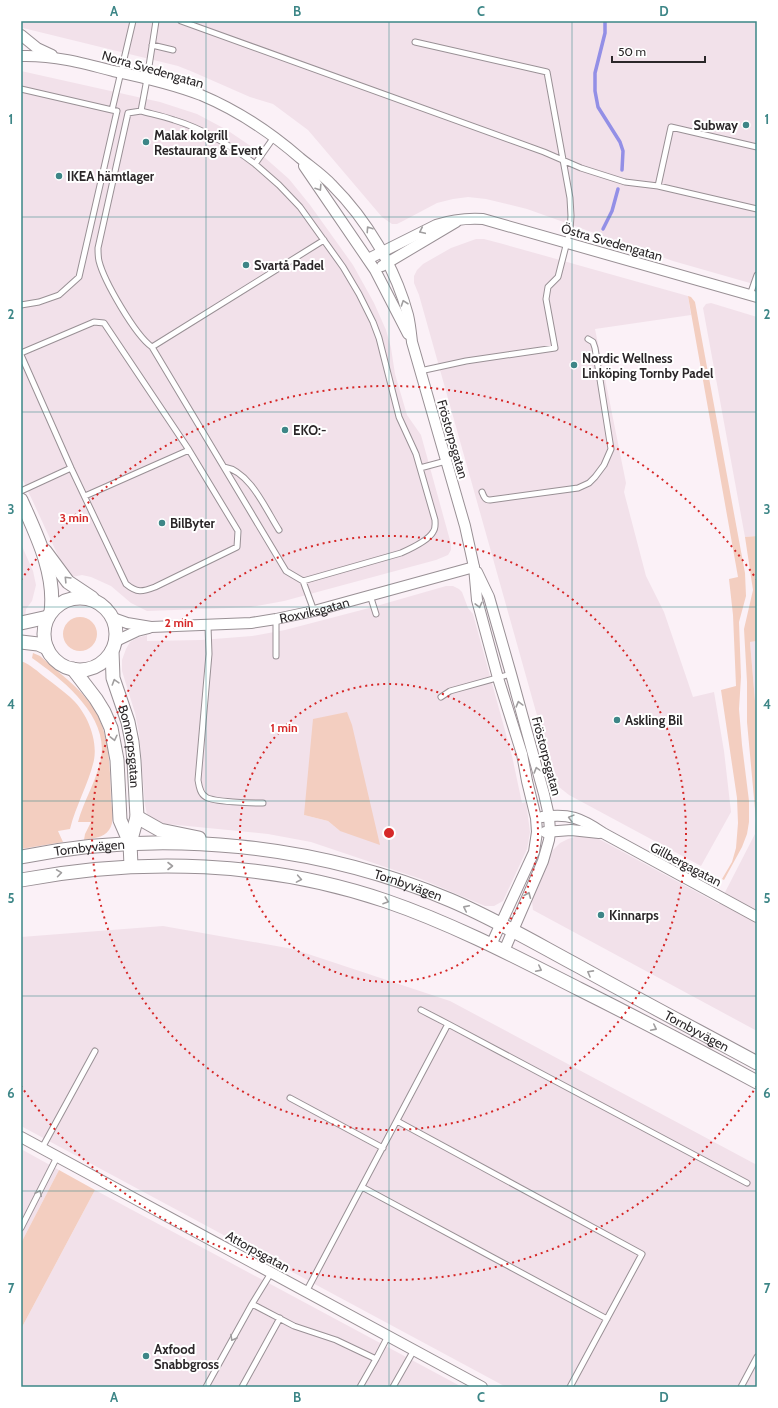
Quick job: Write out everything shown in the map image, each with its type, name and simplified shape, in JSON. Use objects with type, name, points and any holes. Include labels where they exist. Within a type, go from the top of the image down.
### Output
[{"type":"main road","points":[[21,500],[40,543],[52,589],[50,614],[44,629],[44,639],[47,648],[60,664],[73,669],[81,670],[97,666],[103,662],[114,646],[116,631],[113,618],[108,610],[98,602],[68,582],[40,543]]},
{"type":"main road","points":[[21,623],[50,614],[62,602],[70,599],[88,598],[98,602]]},
{"type":"main road","points":[[21,642],[38,644],[47,648]]},
{"type":"main road","name":"Bonnorpsgatan","points":[[114,646],[113,678],[123,704],[132,742],[137,817],[130,844],[131,866]]},
{"type":"main road","name":"Bonnorpsgatan","points":[[73,669],[96,699],[111,728],[118,760],[120,820],[130,844]]},
{"type":"main road","points":[[137,817],[160,830],[252,848]]},
{"type":"main road","name":"Tornbyvägen","points":[[21,857],[81,847],[173,843],[252,848],[312,858],[352,867],[450,900],[513,931],[757,1063]]},
{"type":"main road","name":"Tornbyvägen","points":[[21,880],[84,870],[131,866],[189,866],[227,868],[310,880],[385,901],[440,921],[504,951],[706,1054],[757,1082]]},
{"type":"street","name":"Norra Svedengatan","points":[[21,35],[37,48],[58,58]]},
{"type":"street","name":"Norra Svedengatan","points":[[21,56],[33,55],[58,58],[147,79],[199,95],[225,106],[248,119],[275,136],[332,185],[366,225],[388,264]]},
{"type":"street","name":"Norra Svedengatan","points":[[298,156],[375,270]]},
{"type":"street","name":"Östra Svedengatan","points":[[368,258],[436,224],[447,221],[473,218],[484,219],[753,296]]},
{"type":"street","name":"Östra Svedengatan","points":[[375,270],[388,264],[459,220]]},
{"type":"street","name":"Fröstorpsgatan","points":[[388,264],[404,301],[412,342],[465,526],[474,567],[477,600],[498,678],[522,754],[536,818],[537,832],[534,852],[491,945]]},
{"type":"street","name":"Fröstorpsgatan","points":[[375,270],[412,342]]},
{"type":"street","name":"Fröstorpsgatan","points":[[474,567],[489,597],[549,816],[549,840],[543,862],[504,951]]},
{"type":"street","name":"Roxviksgatan","points":[[114,646],[137,631],[151,628],[251,623],[276,619],[314,611],[474,567]]},
{"type":"street","name":"Roxviksgatan","points":[[113,618],[151,628]]},
{"type":"street","name":"Gillbergagatan","points":[[536,818],[565,816],[587,822],[603,833],[757,917]]},
{"type":"street","name":"Gillbergagatan","points":[[537,832],[588,831],[603,833]]},
{"type":"street","name":"Attorpsgatan","points":[[21,1137],[482,1387]]},
{"type":"lane","points":[[112,110],[133,21]]},
{"type":"lane","points":[[140,112],[156,21]]},
{"type":"lane","points":[[181,21],[562,159],[581,168],[625,182],[658,186],[757,209]]},
{"type":"lane","points":[[415,42],[547,72],[572,216],[572,222],[558,277],[548,288],[546,299],[555,348],[466,361],[420,370]]},
{"type":"lane","points":[[152,45],[173,50]]},
{"type":"lane","points":[[21,90],[117,112],[79,277],[59,295],[39,302],[21,305]]},
{"type":"lane","points":[[303,581],[401,553],[433,534],[435,528],[435,520],[416,454],[399,417],[379,338],[359,294],[343,267],[300,207],[279,185],[235,148],[209,134],[174,120],[140,112],[128,113],[98,248],[100,262],[114,295],[140,335],[146,343],[152,347],[286,571],[303,581],[314,611]]},
{"type":"lane","points":[[658,186],[671,127],[757,147]]},
{"type":"lane","points":[[255,164],[275,136]]},
{"type":"lane","points":[[152,347],[324,240]]},
{"type":"lane","points":[[753,296],[757,275]]},
{"type":"lane","points":[[94,322],[104,323],[189,450],[238,531],[237,546],[144,591],[133,590],[126,584],[71,468],[21,354],[94,322]]},
{"type":"lane","points":[[482,492],[484,498],[490,500],[578,488],[589,483],[604,465],[611,449],[595,348],[592,342],[588,339]]},
{"type":"lane","points":[[85,496],[189,450]]},
{"type":"lane","points":[[420,468],[446,461]]},
{"type":"lane","points":[[224,467],[232,469],[242,475],[250,484],[279,530]]},
{"type":"lane","points":[[21,491],[71,468]]},
{"type":"lane","points":[[370,595],[376,614]]},
{"type":"lane","points":[[276,619],[276,656]]},
{"type":"lane","points":[[208,626],[209,654],[198,780],[200,789],[205,797],[213,799],[263,804]]},
{"type":"lane","points":[[441,697],[450,691],[511,674]]},
{"type":"lane","points":[[420,1010],[747,1183]]},
{"type":"lane","points":[[306,1292],[448,1024]]},
{"type":"lane","points":[[42,1148],[95,1051]]},
{"type":"lane","points":[[290,1098],[383,1148]]},
{"type":"lane","points":[[397,1121],[642,1254],[570,1387]]},
{"type":"lane","points":[[21,1228],[57,1156]]},
{"type":"lane","points":[[362,1187],[607,1319]]},
{"type":"lane","points":[[206,1387],[271,1272]]},
{"type":"lane","points":[[252,1304],[294,1326],[336,1340],[376,1359]]},
{"type":"lane","points":[[242,1387],[280,1318]]},
{"type":"lane","points":[[360,1387],[388,1336]]},
{"type":"lane","points":[[393,1387],[414,1350]]},
{"type":"lane","points":[[741,1387],[757,1357]]},
{"type":"shaded area","points":[[21,21],[757,21],[757,285],[673,261],[527,209],[486,199],[468,197],[437,203],[397,224],[392,224],[382,217],[308,130],[273,104],[250,97],[178,66],[23,28]]},
{"type":"shaded area","points":[[21,71],[160,102],[197,114],[227,130],[255,149],[289,179],[310,205],[353,265],[374,303],[386,330],[391,348],[395,374],[407,415],[421,435],[451,544],[451,550],[448,555],[436,560],[284,601],[251,607],[147,611],[131,603],[111,586],[91,577],[82,575],[72,577],[68,573],[61,562],[21,476]]},
{"type":"shaded area","points":[[476,239],[484,239],[503,244],[688,296],[691,315],[595,329],[626,483],[624,492],[646,576],[664,612],[693,697],[714,692],[724,751],[731,812],[701,866],[569,795],[559,787],[554,776],[419,295],[414,283],[414,276],[423,264],[451,248]]},
{"type":"shaded area","points":[[688,296],[695,302],[745,573],[746,596],[739,622],[741,677],[739,709],[749,801],[749,822],[747,834],[742,847],[724,880],[722,879],[732,862],[736,848],[738,823],[737,798],[721,690],[736,686],[733,615],[729,579],[738,577]]},
{"type":"shaded area","points":[[711,303],[757,317],[757,536],[745,537],[703,308],[706,304]]},
{"type":"shaded area","points":[[757,536],[757,641],[750,642],[757,724],[757,830],[755,834],[756,820],[747,722],[747,682],[744,629],[753,590],[745,537]]},
{"type":"shaded area","points":[[21,544],[33,571],[36,585],[32,601],[26,609],[25,617],[21,617]]},
{"type":"shaded area","points":[[446,586],[453,586],[462,592],[468,608],[473,614],[512,756],[522,803],[526,802],[530,832],[527,849],[503,901],[494,906],[485,906],[421,879],[311,842],[268,834],[157,823],[147,814],[139,733],[135,713],[122,671],[122,660],[130,642],[147,635],[147,641],[201,640],[252,636],[285,630]],"holes":[[[352,725],[340,831],[328,821],[304,815]]]},
{"type":"shaded area","points":[[80,617],[92,622],[97,634],[92,646],[80,651],[68,646],[63,634],[68,622]]},
{"type":"shaded area","points":[[757,641],[757,724],[750,642]]},
{"type":"shaded area","points":[[33,653],[40,656],[68,680],[93,707],[99,717],[108,752],[113,815],[111,827],[107,833],[101,836],[84,840],[85,834],[91,822],[78,822],[97,774],[101,758],[102,743],[98,728],[91,713],[81,700],[57,677],[32,658]]},
{"type":"shaded area","points":[[21,661],[34,668],[76,703],[86,717],[90,726],[95,752],[92,769],[70,829],[58,831],[63,842],[21,849]]},
{"type":"shaded area","points":[[347,712],[352,725],[380,845],[340,831],[328,821],[304,815],[313,719]]},
{"type":"shaded area","points":[[757,830],[757,1031],[533,910],[533,895],[540,875],[553,850],[560,843],[578,836],[588,836],[599,839],[719,904]]},
{"type":"shaded area","points":[[163,926],[293,949],[450,1001],[757,1165],[757,1387],[506,1387],[21,1126],[21,937]]},
{"type":"shaded area","points":[[21,1149],[59,1170],[21,1243]]},
{"type":"shaded area","points":[[59,1170],[95,1190],[21,1329],[21,1243]]},
{"type":"shaded area","points":[[95,1190],[462,1387],[21,1387],[21,1329]]},
{"type":"waterway","points":[[605,21],[605,33],[595,73],[595,91],[598,107],[620,142],[623,151],[622,170]]},
{"type":"waterway","points":[[603,229],[612,211],[618,189]]},
{"type":"place","name":"Subway","points":[[746,125]]},
{"type":"place","name":"Malak kolgrill Restaurang & Event","points":[[146,142]]},
{"type":"place","name":"IKEA hämtlager","points":[[59,176]]},
{"type":"place","name":"Svartå Padel","points":[[246,265]]},
{"type":"place","name":"Nordic Wellness Linköping Tornby Padel","points":[[574,365]]},
{"type":"place","name":"EKO:-","points":[[285,430]]},
{"type":"place","name":"BilByter","points":[[162,523]]},
{"type":"place","name":"Askling Bil","points":[[617,720]]},
{"type":"place","name":"Kinnarps","points":[[601,915]]},
{"type":"place","name":"Axfood Snabbgross","points":[[146,1356]]}]
